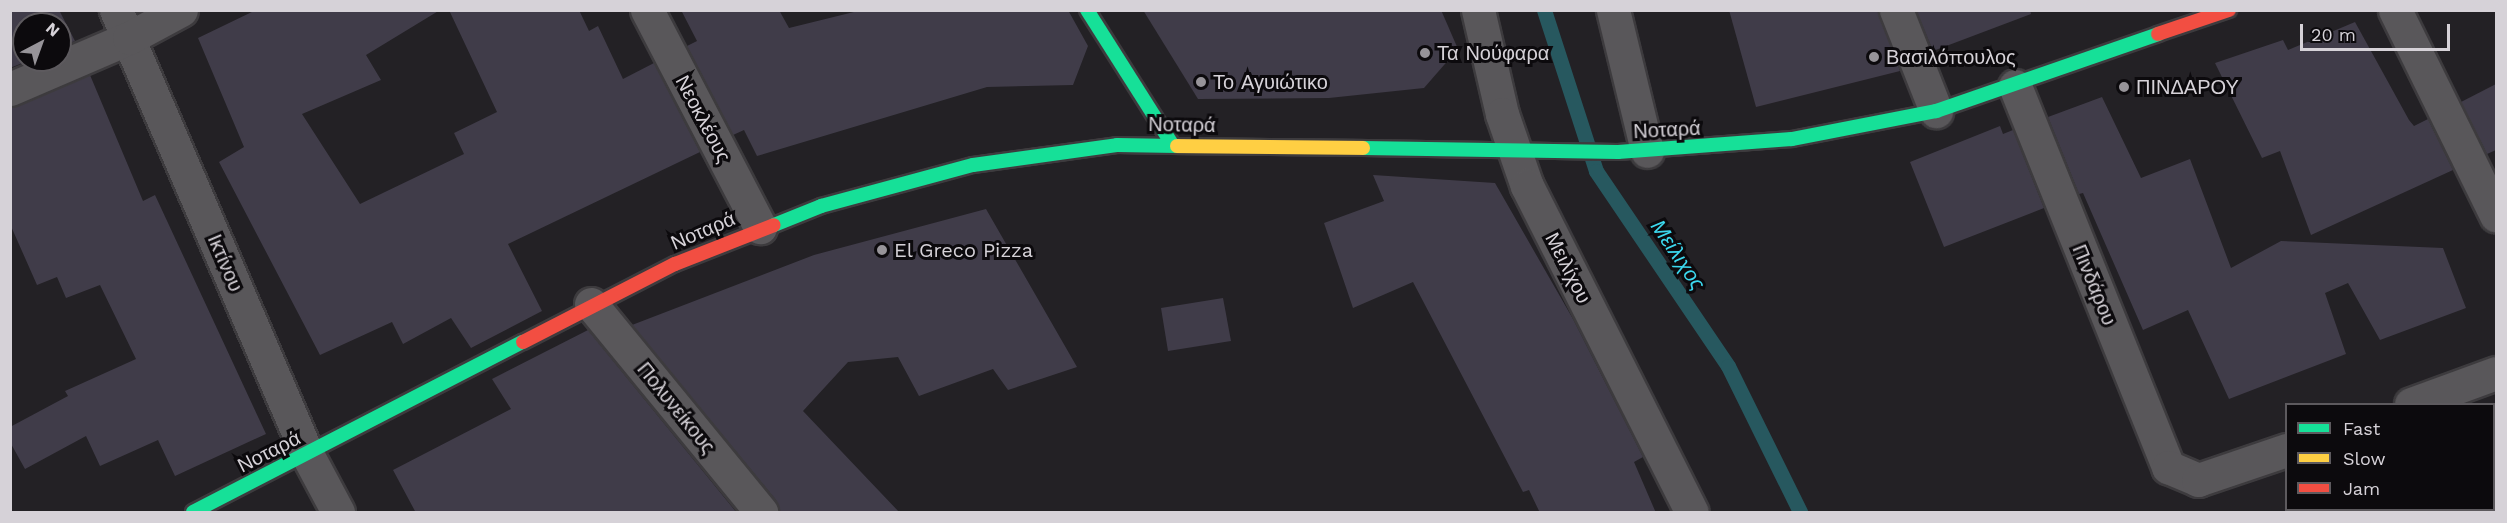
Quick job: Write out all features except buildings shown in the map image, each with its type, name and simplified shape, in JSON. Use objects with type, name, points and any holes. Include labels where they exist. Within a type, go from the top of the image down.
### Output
[{"type":"main road","points":[[1087,10],[1172,144]]},
{"type":"main road","name":"Νοταρά","points":[[193,513],[591,304],[760,227],[973,165],[1117,145],[1633,152],[1792,139],[1936,111],[2015,86],[2229,10]]},
{"type":"street","points":[[10,88],[123,24],[181,10]]},
{"type":"street","name":"Νεοκλέους","points":[[647,10],[760,227]]},
{"type":"street","name":"Μειλίχου","points":[[1478,10],[1514,150],[1527,186],[1692,513]]},
{"type":"street","points":[[1613,10],[1633,152]]},
{"type":"street","points":[[1896,10],[1936,111]]},
{"type":"street","points":[[2395,10],[2496,215]]},
{"type":"street","name":"Ικτίνου","points":[[123,24],[308,454],[338,513]]},
{"type":"street","name":"Πινδάρου","points":[[2015,86],[2168,467],[2182,477],[2198,480],[2285,450]]},
{"type":"street","name":"Πολυνείκους","points":[[591,304],[761,513]]},
{"type":"street","points":[[2416,403],[2496,373]]},
{"type":"waterway","name":"Μείλιχος","points":[[1544,10],[1596,171],[1728,366],[1800,512]]},
{"type":"traffic: fast","points":[[1087,10],[1172,144]]},
{"type":"traffic: fast","points":[[1363,148],[1618,152],[1792,139],[1936,111],[2158,34]]},
{"type":"traffic: fast","points":[[774,225],[821,206],[973,165],[1117,145],[1177,146]]},
{"type":"traffic: fast","points":[[193,512],[523,342]]},
{"type":"traffic: slow","points":[[1177,146],[1363,148]]},
{"type":"traffic: jam","points":[[2158,34],[2229,10]]},
{"type":"traffic: jam","points":[[523,342],[675,264],[774,225]]},
{"type":"place","name":"Τα Νούφαρα","points":[[1425,53]]},
{"type":"place","name":"Βασιλόπουλος","points":[[1874,57]]},
{"type":"place","name":"Το Αγυιώτικο","points":[[1201,82]]},
{"type":"place","name":"ΠΙΝΔΑΡΟΥ","points":[[2124,87]]},
{"type":"place","name":"El Greco Pizza","points":[[882,250]]}]
